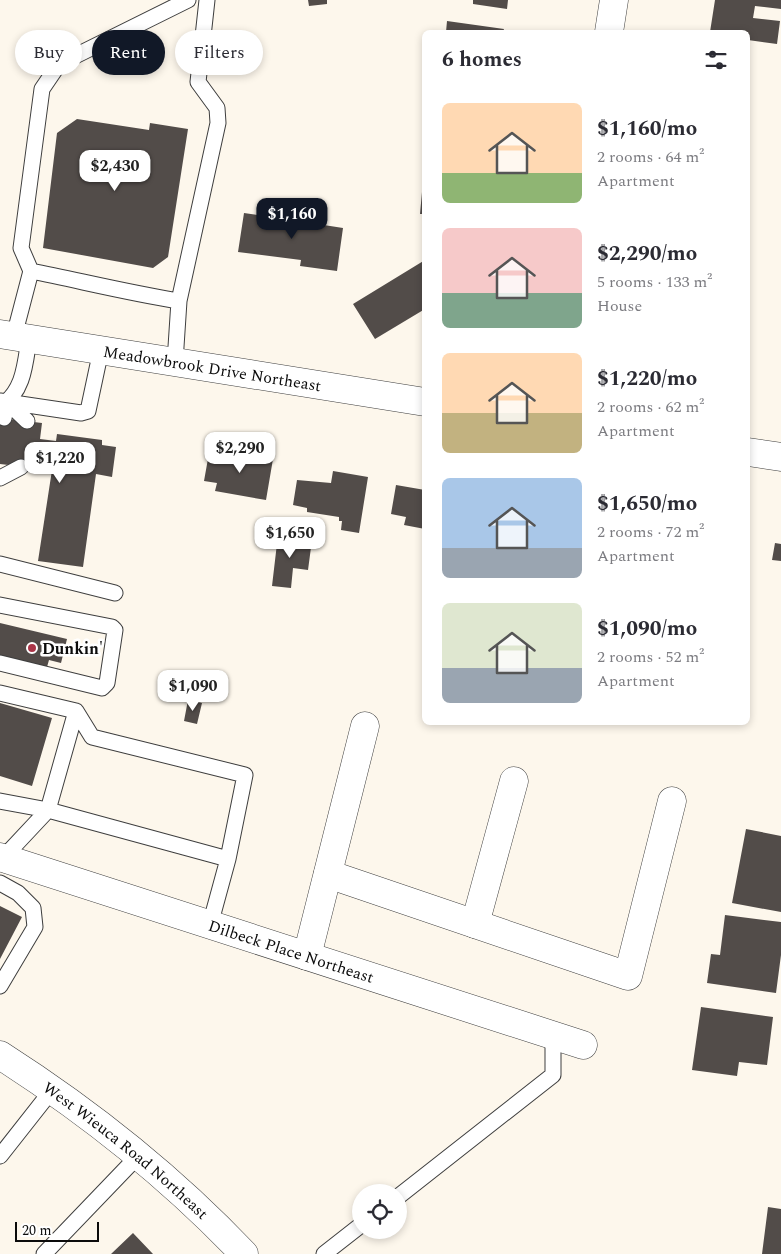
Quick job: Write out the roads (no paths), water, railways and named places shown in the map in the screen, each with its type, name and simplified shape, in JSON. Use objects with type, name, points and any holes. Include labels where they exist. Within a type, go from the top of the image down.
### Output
[{"type":"street","points":[[609,30],[614,0]]},
{"type":"street","name":"Meadowbrook Drive Northeast","points":[[14,336],[422,402]]},
{"type":"street","points":[[750,452],[781,458]]},
{"type":"street","points":[[307,956],[365,726]]},
{"type":"street","points":[[475,924],[514,780]]},
{"type":"street","points":[[328,874],[628,976],[672,801]]},
{"type":"street","name":"Dilbeck Place Northeast","points":[[1,866],[210,925],[583,1045]]},
{"type":"street","name":"West Wieuca Road Northeast","points":[[0,1055],[52,1090],[139,1155],[201,1209],[233,1250]]},
{"type":"lane","points":[[3,407],[23,378],[14,336],[31,271],[21,248],[42,89],[59,64],[188,0]]},
{"type":"lane","points":[[175,362],[179,301],[218,123],[217,108],[198,82],[207,0]]},
{"type":"lane","points":[[31,271],[98,284],[121,292],[179,301]]},
{"type":"lane","points":[[3,407],[81,413],[88,411],[101,350]]},
{"type":"lane","points":[[3,407],[27,421]]},
{"type":"lane","points":[[0,478],[20,467]]},
{"type":"lane","points":[[0,564],[115,593]]},
{"type":"lane","points":[[0,605],[112,627],[115,630],[107,683],[102,688],[0,663]]},
{"type":"lane","points":[[0,693],[76,711],[92,737],[245,775],[228,859],[210,925]]},
{"type":"lane","points":[[0,986],[35,927],[33,908],[18,893],[1,866],[48,810],[76,711]]},
{"type":"lane","points":[[0,801],[48,810],[228,859]]},
{"type":"lane","points":[[407,1190],[553,1076],[553,1036]]},
{"type":"lane","points":[[0,1156],[52,1090]]},
{"type":"lane","points":[[44,1254],[139,1155]]},
{"type":"lane","points":[[324,1254],[352,1232]]},
{"type":"place","name":"Dunkin'","points":[[32,648]]}]
